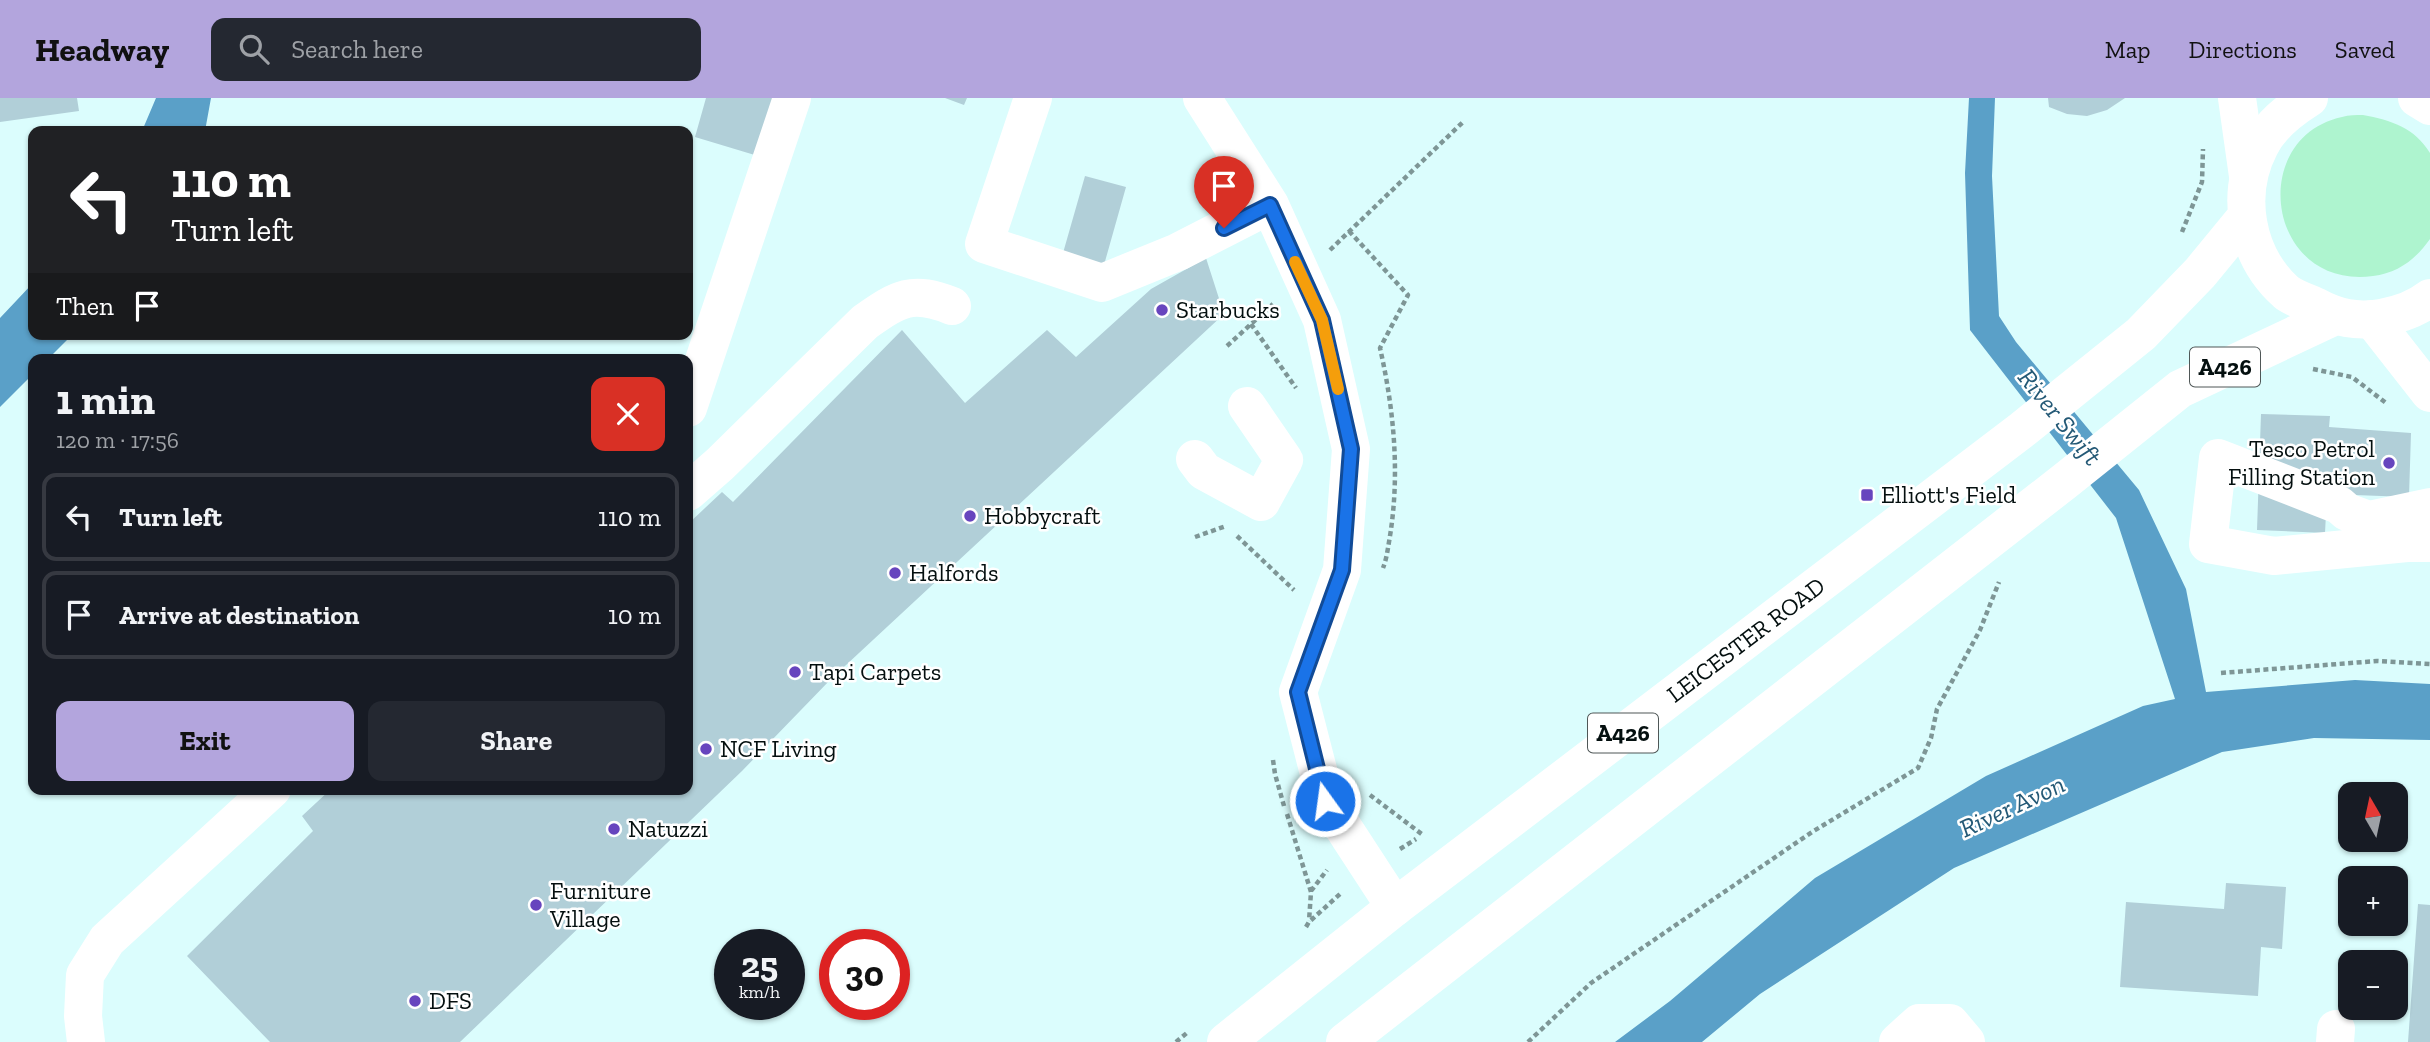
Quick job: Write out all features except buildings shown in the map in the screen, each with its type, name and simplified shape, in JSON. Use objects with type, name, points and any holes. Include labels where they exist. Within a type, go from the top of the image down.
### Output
[{"type":"main road","points":[[693,393],[792,98]]},
{"type":"main road","points":[[1033,98],[984,243],[1102,283],[1178,252],[1270,205]]},
{"type":"main road","points":[[1202,98],[1270,205],[1322,320],[1351,449],[1342,570],[1298,692],[1325,801],[1395,907]]},
{"type":"main road","points":[[2237,98],[2248,176],[2246,217],[2259,258],[2287,293],[2335,316],[2353,320],[2399,314],[2430,298]]},
{"type":"main road","points":[[2248,176],[2260,144],[2287,112],[2309,98]]},
{"type":"main road","points":[[2417,98],[2430,106]]},
{"type":"main road","name":"LEICESTER ROAD","points":[[1226,1042],[1395,907],[2076,387],[2141,334],[2200,273],[2246,217]]},
{"type":"main road","points":[[693,488],[865,322],[885,308],[911,298],[929,297],[952,306]]},
{"type":"main road","name":"A426","points":[[1345,1042],[2180,389],[2335,316]]},
{"type":"main road","points":[[2372,319],[2430,393]]},
{"type":"main road","points":[[1195,459],[1204,471],[1261,502],[1284,460],[1247,406]]},
{"type":"main road","points":[[2430,507],[2369,520],[2347,512],[2339,505],[2218,458],[2208,544],[2274,556],[2430,543]]},
{"type":"main road","points":[[86,1042],[83,1016],[85,975],[107,940],[265,795]]},
{"type":"main road","points":[[1898,1042],[1919,1023],[1950,1023],[1966,1042]]},
{"type":"path","points":[[1227,346],[1464,122]]},
{"type":"path","points":[[2179,241],[2202,182],[2203,141]]},
{"type":"path","points":[[1195,537],[1227,526],[1298,593]]},
{"type":"path","points":[[1528,1042],[1591,983],[1812,832],[1919,768],[1931,738],[1937,709],[1980,630],[2002,573]]},
{"type":"path","points":[[2221,673],[2377,661],[2430,664]]},
{"type":"path","points":[[1369,794],[1423,835]]},
{"type":"green space","points":[[2363,115],[2410,131],[2430,153],[2430,239],[2406,264],[2373,276],[2337,274],[2310,260],[2291,237],[2282,210],[2282,180],[2291,153],[2311,130],[2342,117]]},
{"type":"water","points":[[156,98],[211,98],[206,126],[144,126]]},
{"type":"water","points":[[1969,98],[1995,98],[1992,176],[1999,316],[2016,342],[2139,490],[2186,589],[2206,692],[2355,680],[2430,684],[2430,740],[2314,738],[2222,752],[1954,868],[1760,994],[1702,1042],[1615,1042],[1670,1001],[1815,878],[1986,776],[2143,706],[2175,699],[2116,518],[1970,330],[1965,173]]},
{"type":"water","points":[[28,288],[28,340],[67,340],[53,354],[28,354],[28,379],[0,407],[0,318]]},
{"type":"slow traffic","points":[[1295,262],[1322,320],[1338,389]]},
{"type":"place","name":"Starbucks","points":[[1162,310]]},
{"type":"place","name":"Tesco Petrol Filling Station","points":[[2389,463]]},
{"type":"place","name":"Elliott's Field","points":[[1867,495]]},
{"type":"place","name":"Hobbycraft","points":[[970,516]]},
{"type":"place","name":"Halfords","points":[[895,573]]},
{"type":"place","name":"Tapi Carpets","points":[[795,672]]},
{"type":"place","name":"NCF Living","points":[[706,749]]},
{"type":"place","name":"Natuzzi","points":[[614,829]]},
{"type":"place","name":"Furniture Village","points":[[536,905]]},
{"type":"place","name":"DFS","points":[[415,1001]]},
{"type":"route","points":[[1224,228],[1270,205],[1322,320],[1351,449],[1342,570],[1298,692],[1325,801]]},
{"type":"water label","name":"River Swift","points":[[2060,417]]},
{"type":"water label","name":"River Avon","points":[[2012,806]]}]
